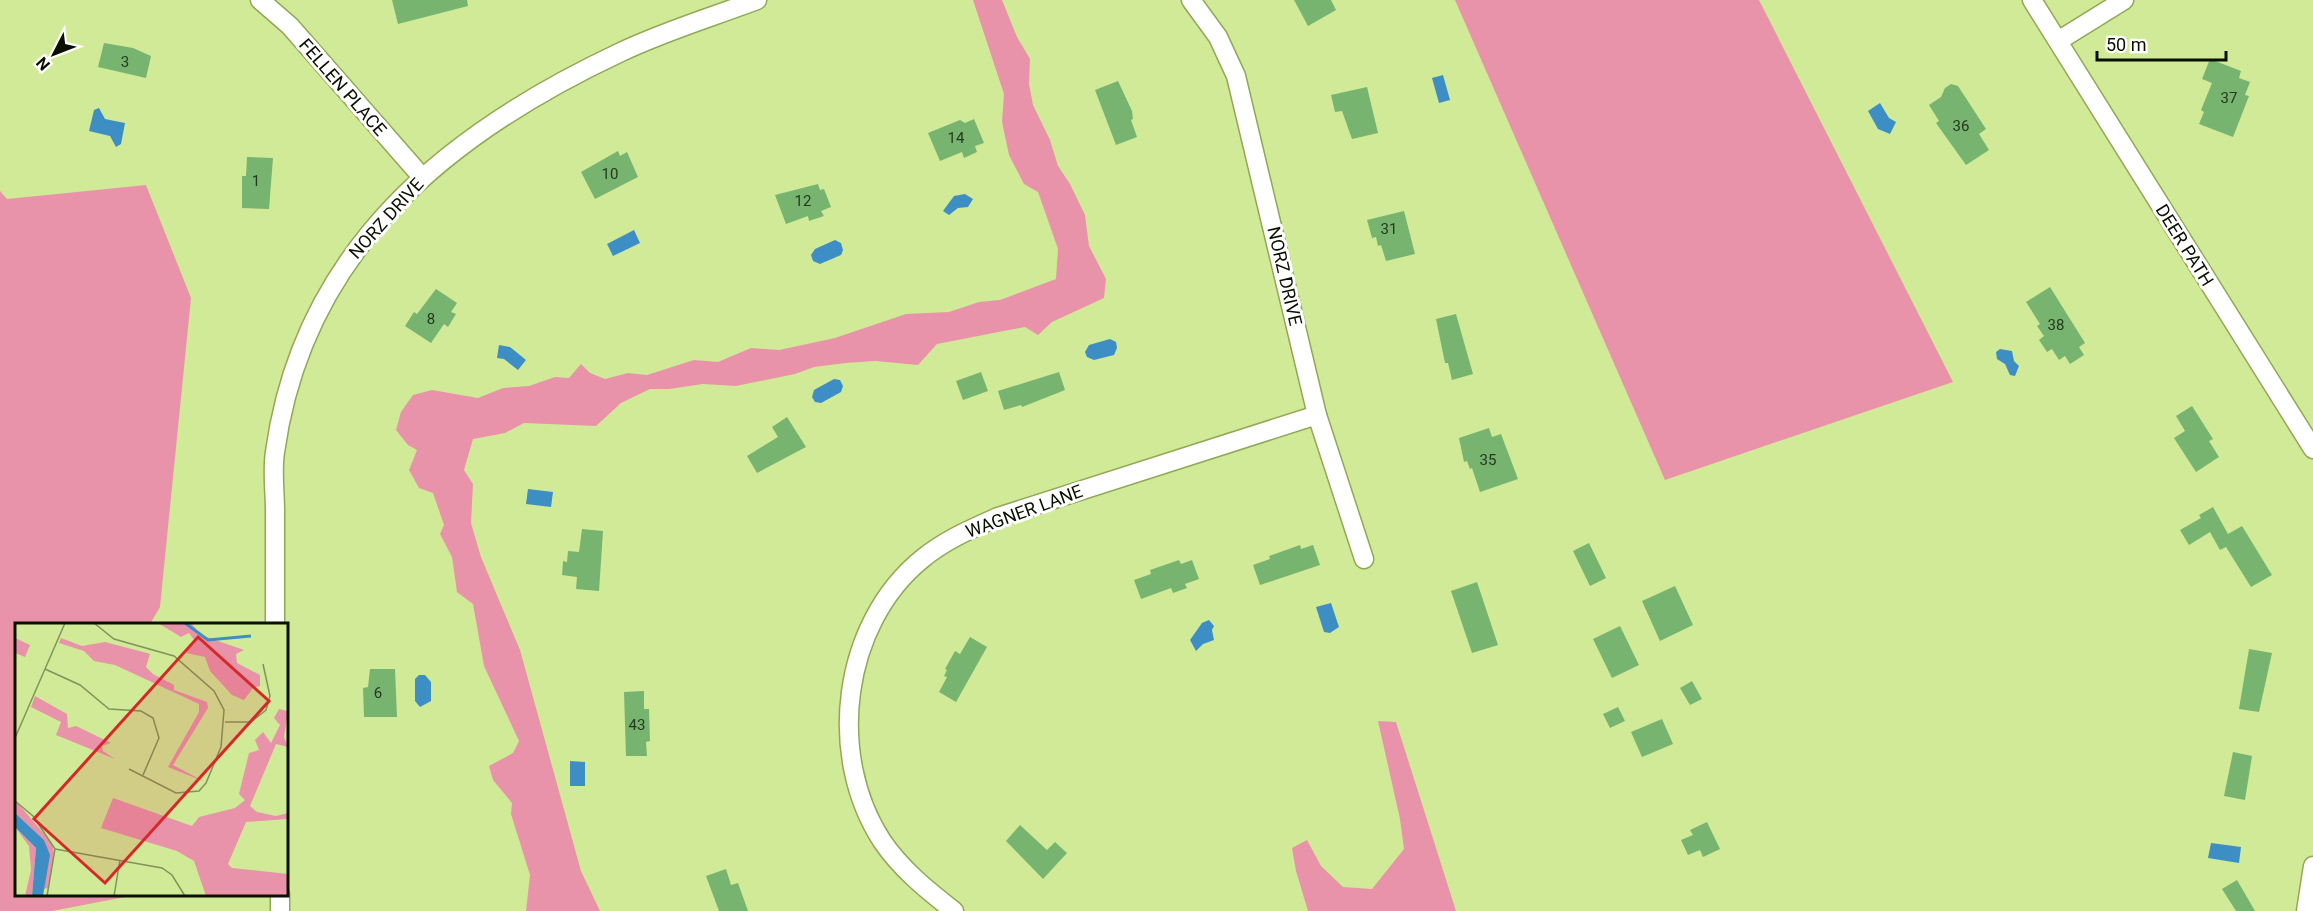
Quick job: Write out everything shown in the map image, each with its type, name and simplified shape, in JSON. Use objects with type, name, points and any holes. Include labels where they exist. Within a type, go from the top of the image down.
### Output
[{"type":"street","name":"FELLEN PLACE","points":[[260,0],[290,26],[422,177]]},
{"type":"street","name":"NORZ DRIVE","points":[[275,623],[275,454],[286,395],[303,342],[323,298],[366,235],[422,177],[507,114],[560,82],[623,51],[757,0]]},
{"type":"street","name":"NORZ DRIVE","points":[[1191,0],[1218,37],[1236,76],[1317,415],[1364,560]]},
{"type":"street","name":"DEER PATH","points":[[2032,0],[2313,448]]},
{"type":"street","points":[[2058,41],[2124,0]]},
{"type":"street","name":"WAGNER LANE","points":[[954,911],[900,866],[870,818],[854,777],[849,748],[849,712],[858,658],[877,614],[890,591],[922,559],[952,538],[998,517],[1317,415]]},
{"type":"street","points":[[2306,911],[2313,866]]},
{"type":"shaded area","points":[[973,0],[1002,0],[1017,37],[1030,59],[1029,84],[1033,105],[1050,140],[1058,166],[1070,184],[1085,215],[1089,246],[1106,279],[1104,298],[1052,322],[1038,335],[1025,327],[937,344],[918,365],[875,361],[846,363],[814,367],[795,374],[736,386],[703,384],[650,389],[621,403],[596,426],[524,423],[505,433],[473,439],[464,470],[473,484],[471,523],[481,557],[520,650],[581,871],[600,911],[526,911],[530,875],[511,814],[512,803],[493,780],[489,766],[513,753],[519,741],[484,666],[473,604],[457,592],[452,557],[440,534],[444,525],[433,493],[419,488],[409,470],[417,450],[408,445],[396,430],[401,412],[413,395],[432,390],[478,398],[503,388],[529,386],[555,377],[569,378],[581,364],[590,373],[605,379],[628,373],[647,375],[694,360],[718,362],[751,348],[779,350],[835,338],[906,314],[949,312],[979,302],[1000,300],[1056,279],[1058,249],[1038,192],[1024,184],[1009,155],[1002,122],[1004,94]]},
{"type":"shaded area","points":[[1455,0],[1759,0],[1953,382],[1665,480]]},
{"type":"shaded area","points":[[146,185],[191,298],[160,607],[151,623],[15,623],[15,896],[131,896],[52,911],[0,911],[0,191],[7,199]]},
{"type":"shaded area","points":[[1378,721],[1396,722],[1456,911],[1308,911],[1292,848],[1307,840],[1321,866],[1343,887],[1372,889],[1404,849],[1400,819]]},
{"type":"water","points":[[1443,75],[1450,100],[1439,103],[1432,78]]},
{"type":"water","points":[[1880,103],[1889,118],[1896,122],[1890,134],[1878,129],[1868,111]]},
{"type":"water","points":[[99,108],[105,119],[125,123],[121,144],[116,147],[110,136],[89,131],[94,110]]},
{"type":"water","points":[[965,194],[973,199],[968,207],[958,208],[949,215],[943,211],[954,196]]},
{"type":"water","points":[[634,230],[640,243],[613,256],[607,244]]},
{"type":"water","points":[[835,240],[841,243],[843,250],[841,255],[820,264],[813,261],[811,255],[815,249]]},
{"type":"water","points":[[1110,339],[1116,342],[1117,348],[1114,355],[1094,360],[1087,357],[1085,352],[1089,345]]},
{"type":"water","points":[[499,345],[510,347],[526,360],[518,370],[504,359],[497,358]]},
{"type":"water","points":[[2000,349],[2012,351],[2014,361],[2019,366],[2015,376],[2010,375],[2005,364],[1997,359],[1996,352]]},
{"type":"water","points":[[834,379],[840,380],[843,386],[841,392],[821,403],[815,402],[812,397],[814,390]]},
{"type":"water","points":[[528,489],[553,492],[551,507],[526,504]]},
{"type":"water","points":[[1331,603],[1339,627],[1330,633],[1324,632],[1316,607]]},
{"type":"water","points":[[1209,620],[1214,626],[1212,630],[1214,640],[1203,644],[1196,651],[1190,640],[1202,623]]},
{"type":"water","points":[[419,675],[425,675],[431,682],[431,701],[420,707],[415,701],[415,679]]},
{"type":"water","points":[[570,761],[585,762],[585,786],[570,786]]},
{"type":"water","points":[[2211,843],[2241,847],[2239,863],[2208,858]]},
{"type":"building","points":[[392,0],[467,0],[468,6],[398,24]]},
{"type":"building","points":[[1294,0],[1331,0],[1336,10],[1308,26]]},
{"type":"building","points":[[104,43],[133,48],[151,56],[146,78],[98,67]]},
{"type":"building","points":[[2210,59],[2241,71],[2239,78],[2250,82],[2245,95],[2249,96],[2233,137],[2199,124],[2204,112],[2201,110],[2212,83],[2202,79]]},
{"type":"building","points":[[1118,81],[1132,111],[1133,119],[1131,120],[1137,137],[1116,145],[1095,90]]},
{"type":"building","points":[[1951,84],[1958,86],[1986,129],[1979,134],[1989,150],[1966,165],[1936,123],[1939,121],[1929,105],[1941,97],[1945,88]]},
{"type":"building","points":[[1367,87],[1378,133],[1352,139],[1342,111],[1335,112],[1331,95]]},
{"type":"building","points":[[974,119],[984,143],[975,146],[977,152],[964,158],[962,152],[940,161],[928,133],[960,120],[965,123]]},
{"type":"building","points":[[618,151],[620,156],[627,152],[638,177],[595,199],[581,172]]},
{"type":"building","points":[[247,157],[273,158],[269,209],[242,208],[242,176],[246,176]]},
{"type":"building","points":[[818,184],[820,190],[824,189],[831,207],[821,211],[824,216],[809,221],[808,216],[786,224],[775,195]]},
{"type":"building","points":[[1404,211],[1415,254],[1386,261],[1381,245],[1378,246],[1376,237],[1372,238],[1367,220]]},
{"type":"building","points":[[2050,287],[2085,343],[2079,347],[2084,355],[2070,364],[2065,356],[2059,360],[2052,349],[2047,352],[2039,340],[2044,336],[2037,326],[2040,324],[2026,302]]},
{"type":"building","points":[[436,289],[457,303],[451,312],[456,314],[448,327],[444,324],[431,343],[405,326],[414,312],[417,314]]},
{"type":"building","points":[[1456,314],[1473,374],[1452,380],[1448,363],[1445,363],[1436,319]]},
{"type":"building","points":[[981,372],[988,391],[963,400],[956,381]]},
{"type":"building","points":[[1059,372],[1065,390],[1022,407],[1021,405],[1004,410],[998,391]]},
{"type":"building","points":[[2192,406],[2213,439],[2209,441],[2219,457],[2196,472],[2174,438],[2185,431],[2176,416]]},
{"type":"building","points":[[787,417],[806,447],[757,473],[747,456],[778,437],[772,427]]},
{"type":"building","points":[[1489,428],[1492,437],[1501,434],[1518,479],[1480,492],[1472,468],[1470,469],[1467,461],[1464,462],[1459,438]]},
{"type":"building","points":[[2213,507],[2228,534],[2242,526],[2272,575],[2251,587],[2226,547],[2220,550],[2210,532],[2189,545],[2180,530],[2201,518],[2199,515]]},
{"type":"building","points":[[582,529],[603,531],[599,591],[576,589],[577,577],[562,575],[563,561],[567,562],[568,551],[579,552]]},
{"type":"building","points":[[1589,543],[1606,578],[1590,586],[1573,551]]},
{"type":"building","points":[[1300,545],[1301,549],[1313,545],[1320,565],[1260,585],[1253,565],[1270,559],[1269,556]]},
{"type":"building","points":[[1179,560],[1181,564],[1192,560],[1199,579],[1185,584],[1187,588],[1173,593],[1171,588],[1141,599],[1134,580],[1151,574],[1150,570]]},
{"type":"building","points":[[1477,582],[1498,645],[1472,653],[1451,591]]},
{"type":"building","points":[[1675,586],[1693,625],[1660,641],[1642,601]]},
{"type":"building","points":[[1620,626],[1639,665],[1612,678],[1593,639]]},
{"type":"building","points":[[970,637],[987,647],[956,702],[939,692],[947,677],[944,676],[947,670],[945,669],[955,651],[960,654]]},
{"type":"building","points":[[2249,649],[2272,653],[2259,712],[2239,709]]},
{"type":"building","points":[[370,669],[395,669],[397,717],[364,717],[363,688],[368,687]]},
{"type":"building","points":[[1692,681],[1702,699],[1690,705],[1680,688]]},
{"type":"building","points":[[644,691],[644,709],[649,709],[650,741],[646,742],[647,756],[626,756],[624,692]]},
{"type":"building","points":[[1618,707],[1625,721],[1610,728],[1603,714]]},
{"type":"building","points":[[1662,719],[1673,744],[1642,757],[1631,732]]},
{"type":"building","points":[[2233,752],[2252,756],[2245,800],[2224,796]]},
{"type":"building","points":[[1707,822],[1720,849],[1703,857],[1700,850],[1688,855],[1681,840],[1693,835],[1690,830]]},
{"type":"building","points":[[1020,825],[1047,850],[1055,842],[1067,853],[1043,879],[1006,841]]},
{"type":"building","points":[[726,869],[731,885],[738,883],[748,911],[719,911],[706,876]]},
{"type":"building","points":[[2237,880],[2255,911],[2236,911],[2222,889]]}]
